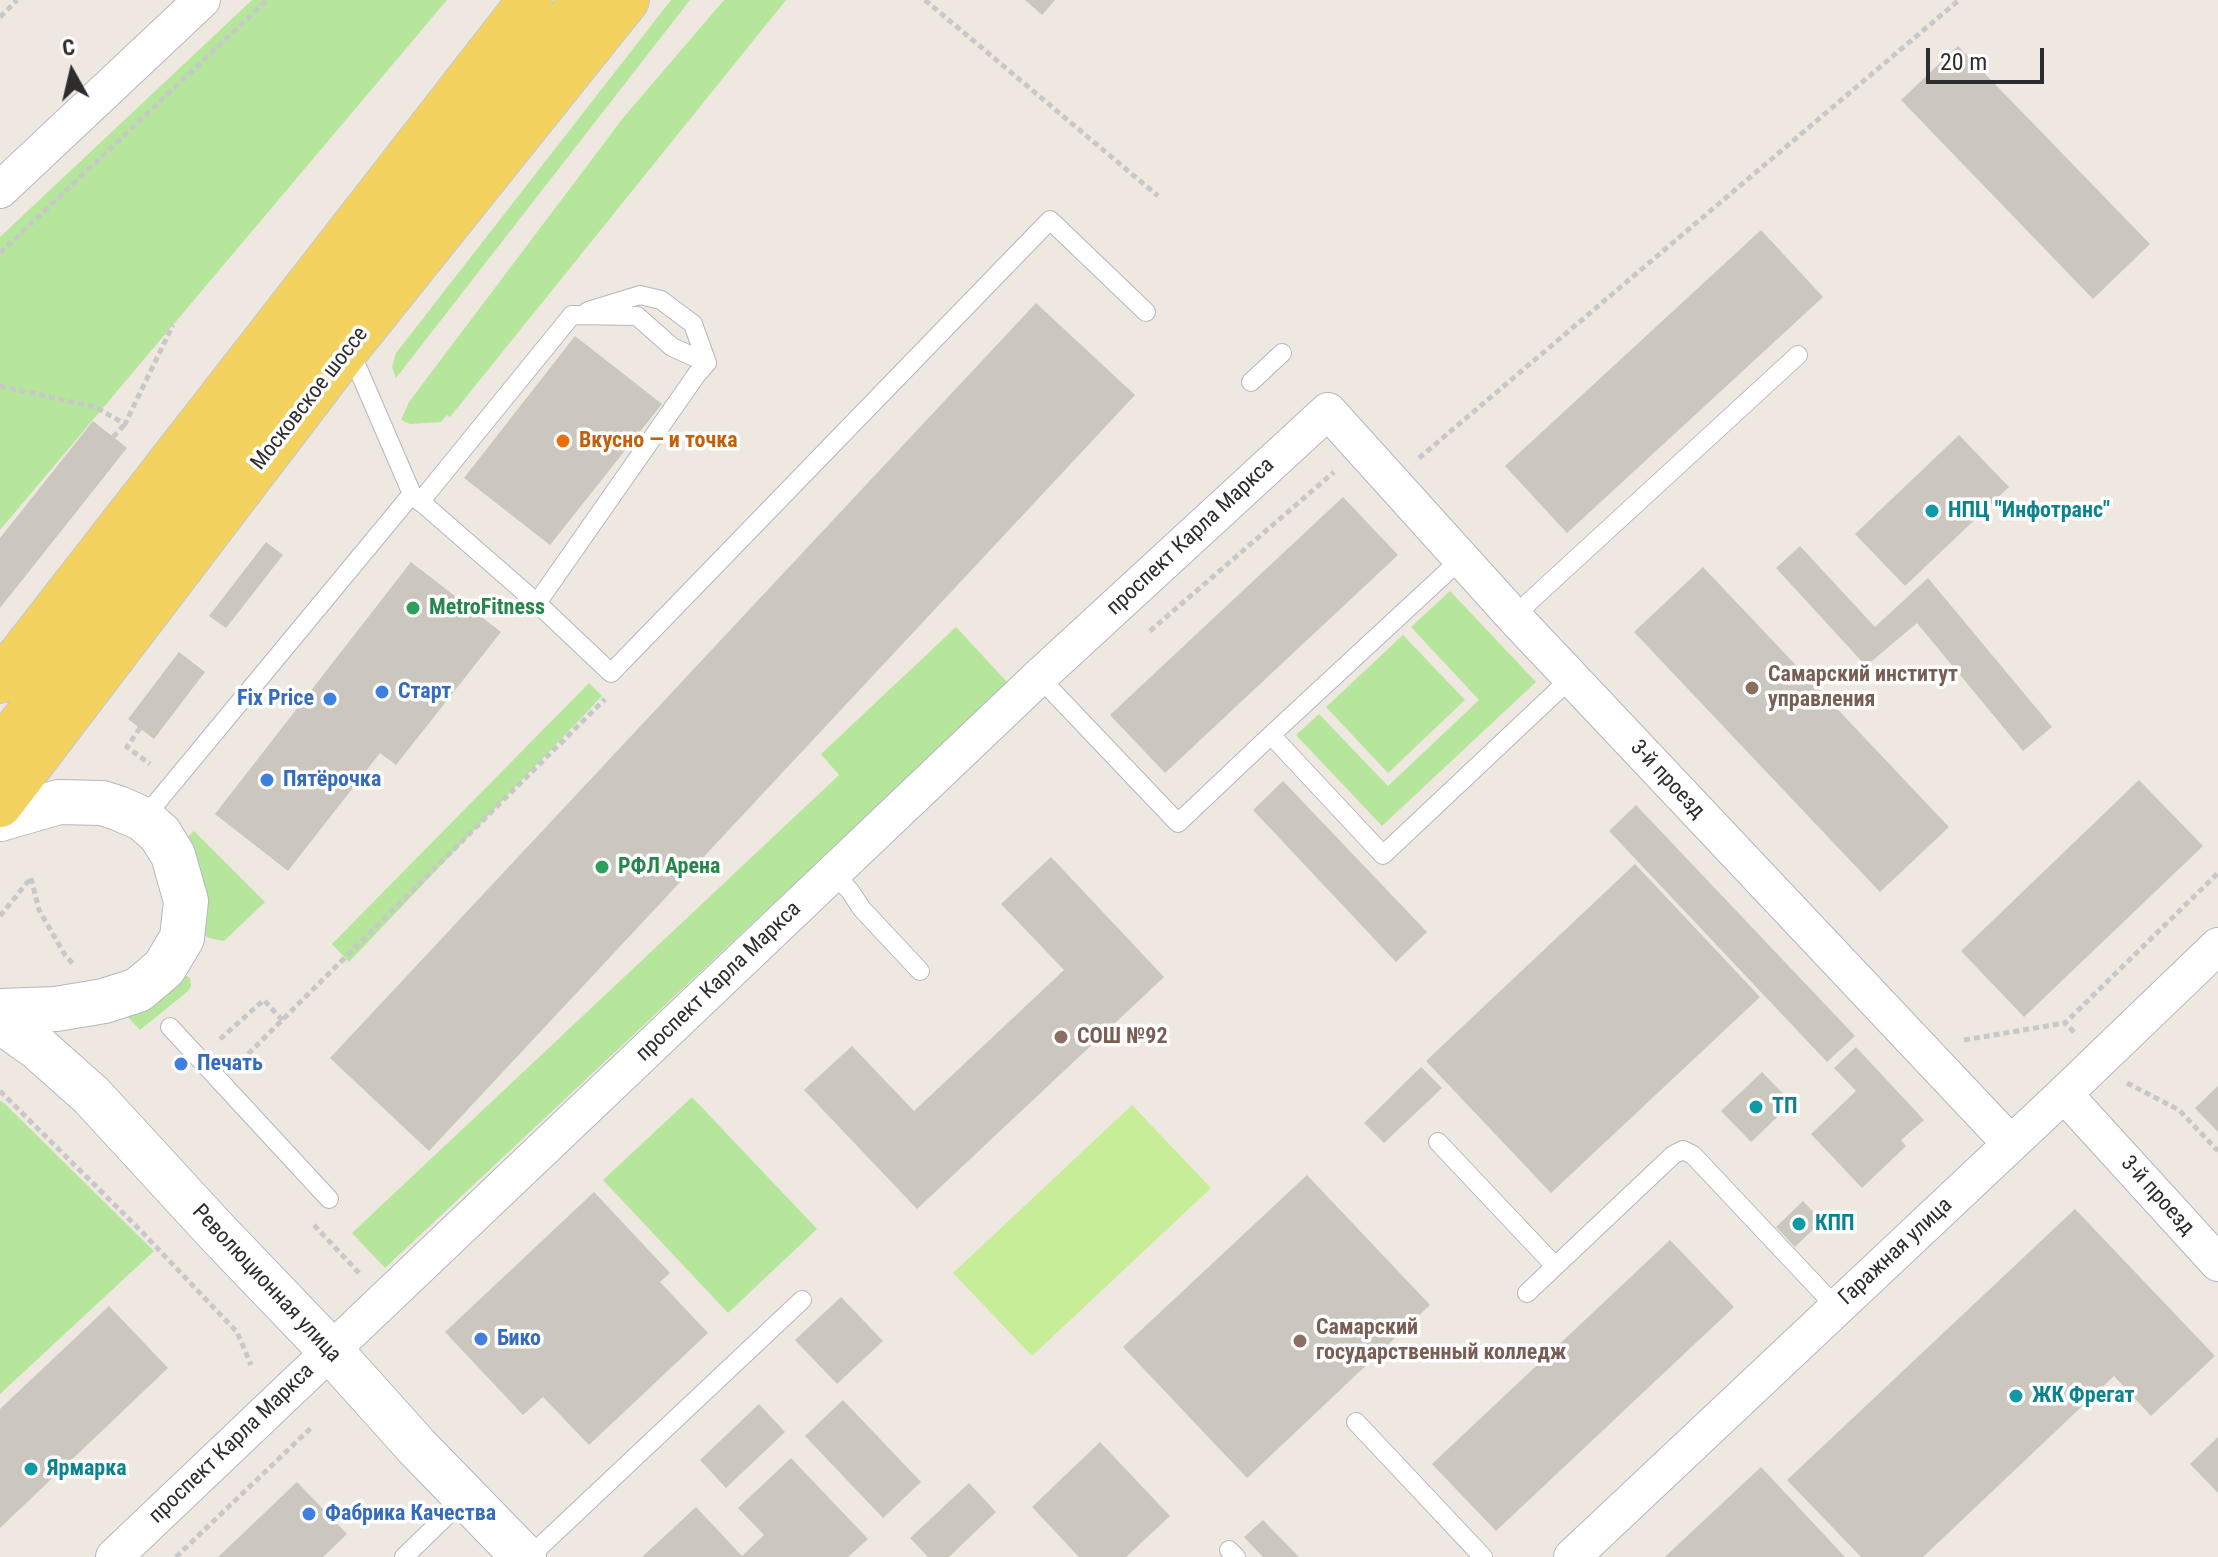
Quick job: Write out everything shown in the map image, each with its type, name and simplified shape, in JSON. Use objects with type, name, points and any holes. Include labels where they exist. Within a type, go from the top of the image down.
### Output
[{"type":"main road","points":[[0,681],[530,0]]},
{"type":"main road","name":"Московское шоссе","points":[[0,805],[341,330],[584,0]]},
{"type":"main road","name":"Московское шоссе","points":[[0,751],[341,330],[627,0]]},
{"type":"main road","points":[[0,819],[59,802],[77,801],[102,803],[143,819],[160,834],[173,855],[186,901],[182,938],[164,968],[138,990],[104,1001],[56,1009],[0,1011]]},
{"type":"main road","name":"Революционная улица","points":[[0,1021],[38,1048],[91,1095],[417,1447],[527,1557]]},
{"type":"street","points":[[0,190],[202,0]]},
{"type":"street","name":"3-й проезд","points":[[1328,411],[1515,618],[2011,1144]]},
{"type":"street","name":"проспект Карла Маркса","points":[[114,1557],[1039,677],[1328,411]]},
{"type":"street","name":"Гаражная улица","points":[[1572,1557],[2218,946]]},
{"type":"street","name":"3-й проезд","points":[[2064,1094],[2218,1263]]},
{"type":"lane","points":[[341,330],[416,498],[537,603],[611,673],[1050,220],[1146,312]]},
{"type":"lane","points":[[143,819],[572,315],[640,295],[661,300],[693,324],[707,363]]},
{"type":"lane","points":[[572,315],[637,316],[672,347],[707,363]]},
{"type":"lane","points":[[1251,382],[1282,353]]},
{"type":"lane","points":[[1515,618],[1798,355]]},
{"type":"lane","points":[[537,603],[707,363]]},
{"type":"lane","points":[[1039,677],[1178,823],[1461,559]]},
{"type":"lane","points":[[1271,735],[1383,855],[1571,678]]},
{"type":"lane","points":[[833,873],[920,971]]},
{"type":"lane","points":[[170,1027],[329,1199]]},
{"type":"lane","points":[[1438,1142],[1555,1266]]},
{"type":"lane","points":[[1527,1293],[1673,1155],[1683,1150],[1693,1155],[1837,1308]]},
{"type":"lane","points":[[527,1557],[802,1300]]},
{"type":"lane","points":[[1356,1422],[1483,1557]]},
{"type":"lane","points":[[404,1557],[466,1497]]},
{"type":"path","points":[[0,17],[17,0]]},
{"type":"path","points":[[0,253],[267,0]]},
{"type":"path","points":[[925,0],[1158,196]]},
{"type":"path","points":[[1391,482],[1959,0]]},
{"type":"path","points":[[113,437],[125,424],[173,325]]},
{"type":"path","points":[[0,386],[95,407],[125,424]]},
{"type":"path","points":[[140,728],[127,747],[150,764]]},
{"type":"path","points":[[0,916],[31,878]]},
{"type":"path","points":[[199,1058],[264,1000],[283,1021]]},
{"type":"path","points":[[0,1091],[237,1332],[251,1365]]},
{"type":"path","points":[[176,1557],[313,1426]]},
{"type":"green space","points":[[252,0],[447,0],[0,530],[0,237]]},
{"type":"green space","points":[[671,0],[690,0],[396,378],[392,367],[396,353]]},
{"type":"green space","points":[[724,0],[786,0],[450,417],[447,415],[441,422],[410,424],[401,420],[409,402],[623,118]]},
{"type":"green space","points":[[1450,591],[1536,682],[1382,826],[1296,735],[1319,714],[1388,786],[1479,700],[1411,627]]},
{"type":"green space","points":[[956,627],[1008,683],[385,1268],[352,1233],[839,775],[821,754]]},
{"type":"green space","points":[[1403,635],[1465,700],[1388,773],[1326,707]]},
{"type":"green space","points":[[589,683],[602,696],[349,962],[332,944]]},
{"type":"green space","points":[[194,831],[265,902],[224,941],[209,938],[197,930],[186,839]]},
{"type":"green space","points":[[183,974],[190,978],[191,986],[187,992],[140,1030],[126,1015]]},
{"type":"green space","points":[[692,1097],[817,1229],[728,1313],[603,1180]]},
{"type":"green space","points":[[0,1101],[154,1251],[0,1394]]},
{"type":"green space","points":[[1132,1105],[1211,1188],[1032,1356],[953,1273]]},
{"type":"building","points":[[1025,0],[1055,0],[1042,15]]},
{"type":"building","points":[[1958,46],[2150,244],[2093,299],[1901,100]]},
{"type":"building","points":[[1761,230],[1823,297],[1567,533],[1505,466]]},
{"type":"building","name":"РФЛ Арена","points":[[1036,303],[1135,395],[429,1151],[330,1058]]},
{"type":"building","name":"Вкусно — и точка","points":[[575,336],[662,404],[550,545],[464,478]]},
{"type":"building","points":[[93,421],[127,448],[0,608],[0,538]]},
{"type":"building","name":"НПЦ \"Инфотранс\"","points":[[1959,435],[2009,487],[1905,586],[1855,534]]},
{"type":"building","points":[[1343,497],[1398,555],[1165,773],[1110,715]]},
{"type":"building","points":[[266,542],[283,555],[226,628],[209,616]]},
{"type":"building","points":[[1800,546],[1875,627],[1928,578],[2052,727],[2023,751],[1917,623],[1866,666],[1776,568]]},
{"type":"building","name":"Старт","points":[[411,562],[501,632],[396,765],[380,753],[288,871],[215,814]]},
{"type":"building","points":[[1703,567],[1949,827],[1880,892],[1634,632]]},
{"type":"building","points":[[179,652],[205,672],[154,739],[128,719]]},
{"type":"building","points":[[2139,780],[2203,846],[2024,1017],[1961,951]]},
{"type":"building","points":[[1283,781],[1427,932],[1396,962],[1253,810]]},
{"type":"building","points":[[1636,805],[1855,1036],[1827,1062],[1609,831]]},
{"type":"building","points":[[1051,857],[1164,977],[917,1209],[804,1090],[852,1046],[914,1111],[1064,970],[1001,904]]},
{"type":"building","points":[[1635,864],[1760,997],[1551,1193],[1426,1061]]},
{"type":"building","points":[[1856,1047],[1924,1120],[1901,1140],[1906,1146],[1862,1188],[1811,1134],[1856,1091],[1834,1068]]},
{"type":"building","points":[[1421,1067],[1442,1088],[1384,1143],[1364,1123]]},
{"type":"building","name":"ТП","points":[[1762,1072],[1792,1103],[1751,1142],[1721,1111]]},
{"type":"building","points":[[2218,1086],[2218,1132],[2195,1108]]},
{"type":"building","points":[[1307,1175],[1430,1305],[1247,1478],[1123,1347]]},
{"type":"building","points":[[594,1192],[670,1273],[660,1282],[708,1333],[589,1445],[543,1397],[523,1415],[445,1332]]},
{"type":"building","name":"КПП","points":[[1803,1201],[1822,1221],[1795,1247],[1776,1227]]},
{"type":"building","name":"ЖК Фрегат","points":[[2075,1209],[2215,1356],[2151,1416],[2114,1376],[1923,1557],[1861,1557],[1787,1480]]},
{"type":"building","points":[[1670,1240],[1734,1307],[1496,1531],[1432,1464]]},
{"type":"building","points":[[841,1297],[883,1341],[837,1384],[795,1340]]},
{"type":"building","name":"Ярмарка","points":[[109,1306],[168,1368],[0,1528],[0,1409]]},
{"type":"building","points":[[843,1400],[921,1482],[883,1518],[805,1436]]},
{"type":"building","points":[[759,1404],[785,1432],[726,1488],[700,1460]]},
{"type":"building","points":[[2218,1437],[2218,1493],[2190,1464]]},
{"type":"building","points":[[1100,1442],[1170,1516],[1126,1557],[1079,1557],[1032,1507]]},
{"type":"building","points":[[791,1458],[868,1539],[848,1557],[642,1557],[696,1507],[742,1556],[764,1535],[738,1508]]},
{"type":"building","points":[[1761,1467],[1845,1557],[1665,1557],[1683,1540]]},
{"type":"building","points":[[297,1482],[347,1534],[323,1557],[218,1557]]},
{"type":"building","points":[[969,1483],[996,1512],[949,1557],[928,1557],[910,1538]]},
{"type":"building","points":[[1263,1520],[1299,1557],[1263,1557],[1244,1537]]},
{"type":"place","name":"Вкусно — и точка","points":[[563,441]]},
{"type":"place","name":"НПЦ \"Инфотранс\"","points":[[1932,511]]},
{"type":"place","name":"MetroFitness","points":[[413,608]]},
{"type":"place","name":"Самарский институт управления","points":[[1752,688]]},
{"type":"place","name":"Старт","points":[[382,692]]},
{"type":"place","name":"Fix Price","points":[[330,699]]},
{"type":"place","name":"Пятёрочка","points":[[267,780]]},
{"type":"place","name":"РФЛ Арена","points":[[602,867]]},
{"type":"place","name":"СОШ №92","points":[[1061,1037]]},
{"type":"place","name":"Печать","points":[[181,1064]]},
{"type":"place","name":"ТП","points":[[1756,1107]]},
{"type":"place","name":"КПП","points":[[1799,1224]]},
{"type":"place","name":"Бико","points":[[481,1339]]},
{"type":"place","name":"Самарский государственный колледж","points":[[1300,1341]]},
{"type":"place","name":"ЖК Фрегат","points":[[2016,1396]]},
{"type":"place","name":"Ярмарка","points":[[31,1469]]},
{"type":"place","name":"Фабрика Качества","points":[[309,1514]]}]
